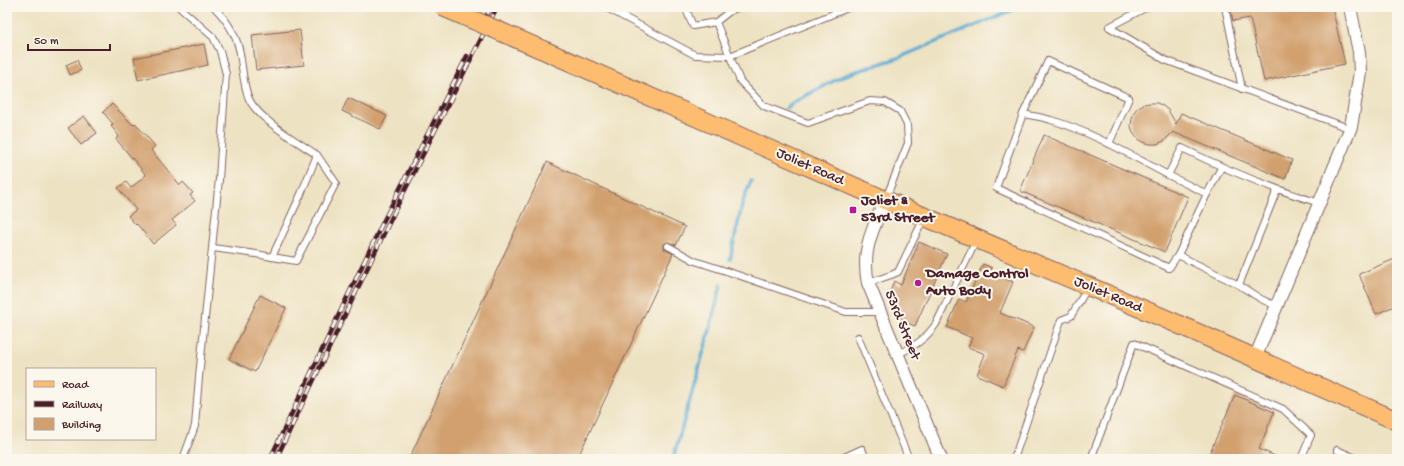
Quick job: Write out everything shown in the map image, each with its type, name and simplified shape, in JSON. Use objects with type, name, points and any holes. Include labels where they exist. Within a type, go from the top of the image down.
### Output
[{"type":"main road","name":"Joliet Road","points":[[443,7],[924,217],[1173,322],[1397,421]]},
{"type":"street","points":[[1255,358],[1351,129],[1360,72],[1359,52],[1350,7]]},
{"type":"street","name":"53rd Street","points":[[885,200],[867,244],[865,271],[868,283],[940,459]]},
{"type":"lane","points":[[179,7],[213,37],[220,51],[226,74],[219,179],[199,378],[196,426],[183,459]]},
{"type":"lane","points":[[212,248],[296,261],[336,183],[317,155],[262,118],[249,100],[235,35],[221,14],[214,7]]},
{"type":"lane","points":[[605,7],[695,55],[730,56],[850,7]]},
{"type":"lane","points":[[685,7],[693,26],[716,22],[730,9],[739,7]]},
{"type":"lane","points":[[1147,7],[1109,27],[1165,60],[1351,129]]},
{"type":"lane","points":[[1225,7],[1242,89]]},
{"type":"lane","points":[[716,22],[740,81],[764,106],[808,123],[870,101],[885,102],[900,111],[907,125],[908,143],[885,200]]},
{"type":"lane","points":[[1109,144],[1129,98],[1048,61],[1023,114],[996,188],[1170,268],[1178,255],[1221,168]]},
{"type":"lane","points":[[1023,114],[1051,120],[1078,130],[1109,144],[1207,194]]},
{"type":"lane","points":[[1168,175],[1182,148],[1221,168],[1277,190],[1320,202]]},
{"type":"lane","points":[[272,257],[302,194],[317,155]]},
{"type":"lane","points":[[1239,284],[1277,190]]},
{"type":"lane","points":[[868,283],[898,272],[924,217]]},
{"type":"lane","points":[[898,355],[928,335],[936,324],[977,239]]},
{"type":"lane","points":[[668,246],[695,261],[846,312],[880,312]]},
{"type":"lane","points":[[1178,255],[1239,284],[1261,299],[1276,306]]},
{"type":"lane","points":[[1014,459],[1061,320],[1071,316],[1088,287]]},
{"type":"lane","points":[[858,337],[909,459]]},
{"type":"lane","points":[[1091,459],[1134,343],[1284,409],[1311,434],[1301,459]]},
{"type":"lane","points":[[840,459],[862,449],[866,459]]},
{"type":"lane","points":[[1337,450],[1358,459]]},
{"type":"building","points":[[1230,7],[1332,7],[1345,64],[1264,81],[1250,18],[1233,21]]},
{"type":"building","points":[[300,30],[304,65],[256,70],[252,35]]},
{"type":"building","points":[[204,44],[208,65],[138,80],[134,58]]},
{"type":"building","points":[[77,60],[81,70],[70,75],[66,65]]},
{"type":"building","points":[[348,98],[387,116],[380,129],[342,111]]},
{"type":"building","points":[[1150,103],[1157,103],[1168,110],[1176,124],[1181,113],[1292,160],[1285,179],[1173,132],[1164,141],[1157,144],[1143,142],[1133,133],[1131,126],[1132,119],[1134,112],[1138,107]]},
{"type":"building","points":[[112,104],[133,125],[135,123],[155,146],[151,150],[180,185],[183,182],[193,193],[190,195],[195,201],[172,220],[176,225],[153,244],[137,224],[136,225],[128,216],[136,210],[118,188],[126,182],[131,188],[146,175],[116,139],[119,136],[111,126],[113,124],[103,112]]},
{"type":"building","points":[[84,116],[97,133],[81,145],[68,128]]},
{"type":"building","points":[[1044,135],[1188,197],[1165,252],[1020,191]]},
{"type":"building","points":[[547,162],[685,227],[676,245],[668,242],[664,244],[664,249],[673,254],[577,459],[409,459]]},
{"type":"building","name":"Damage Control Auto Body","points":[[919,242],[947,254],[915,326],[902,321],[890,292],[894,281],[901,285]]},
{"type":"building","points":[[1397,258],[1397,305],[1376,314],[1359,274]]},
{"type":"building","points":[[983,264],[992,268],[990,272],[1013,282],[1000,313],[1034,327],[1023,352],[1018,350],[1003,386],[977,375],[985,354],[968,347],[972,338],[947,327],[959,299],[966,302]]},
{"type":"building","points":[[260,295],[286,308],[255,372],[229,359]]},
{"type":"building","points":[[1235,395],[1274,412],[1259,449],[1282,459],[1207,459]]},
{"type":"waterway","points":[[786,108],[794,102],[845,75],[898,58],[1020,7]]},
{"type":"waterway","points":[[730,259],[743,201],[751,181]]},
{"type":"waterway","points":[[673,459],[721,285]]},
{"type":"railway","points":[[479,30],[491,7]]},
{"type":"railway","points":[[276,459],[400,200],[497,7]]},
{"type":"railway","points":[[270,459],[383,222],[467,56]]},
{"type":"place","name":"Joliet & 53rd Street","points":[[853,210]]},
{"type":"place","name":"Damage Control Auto Body","points":[[918,283]]}]
